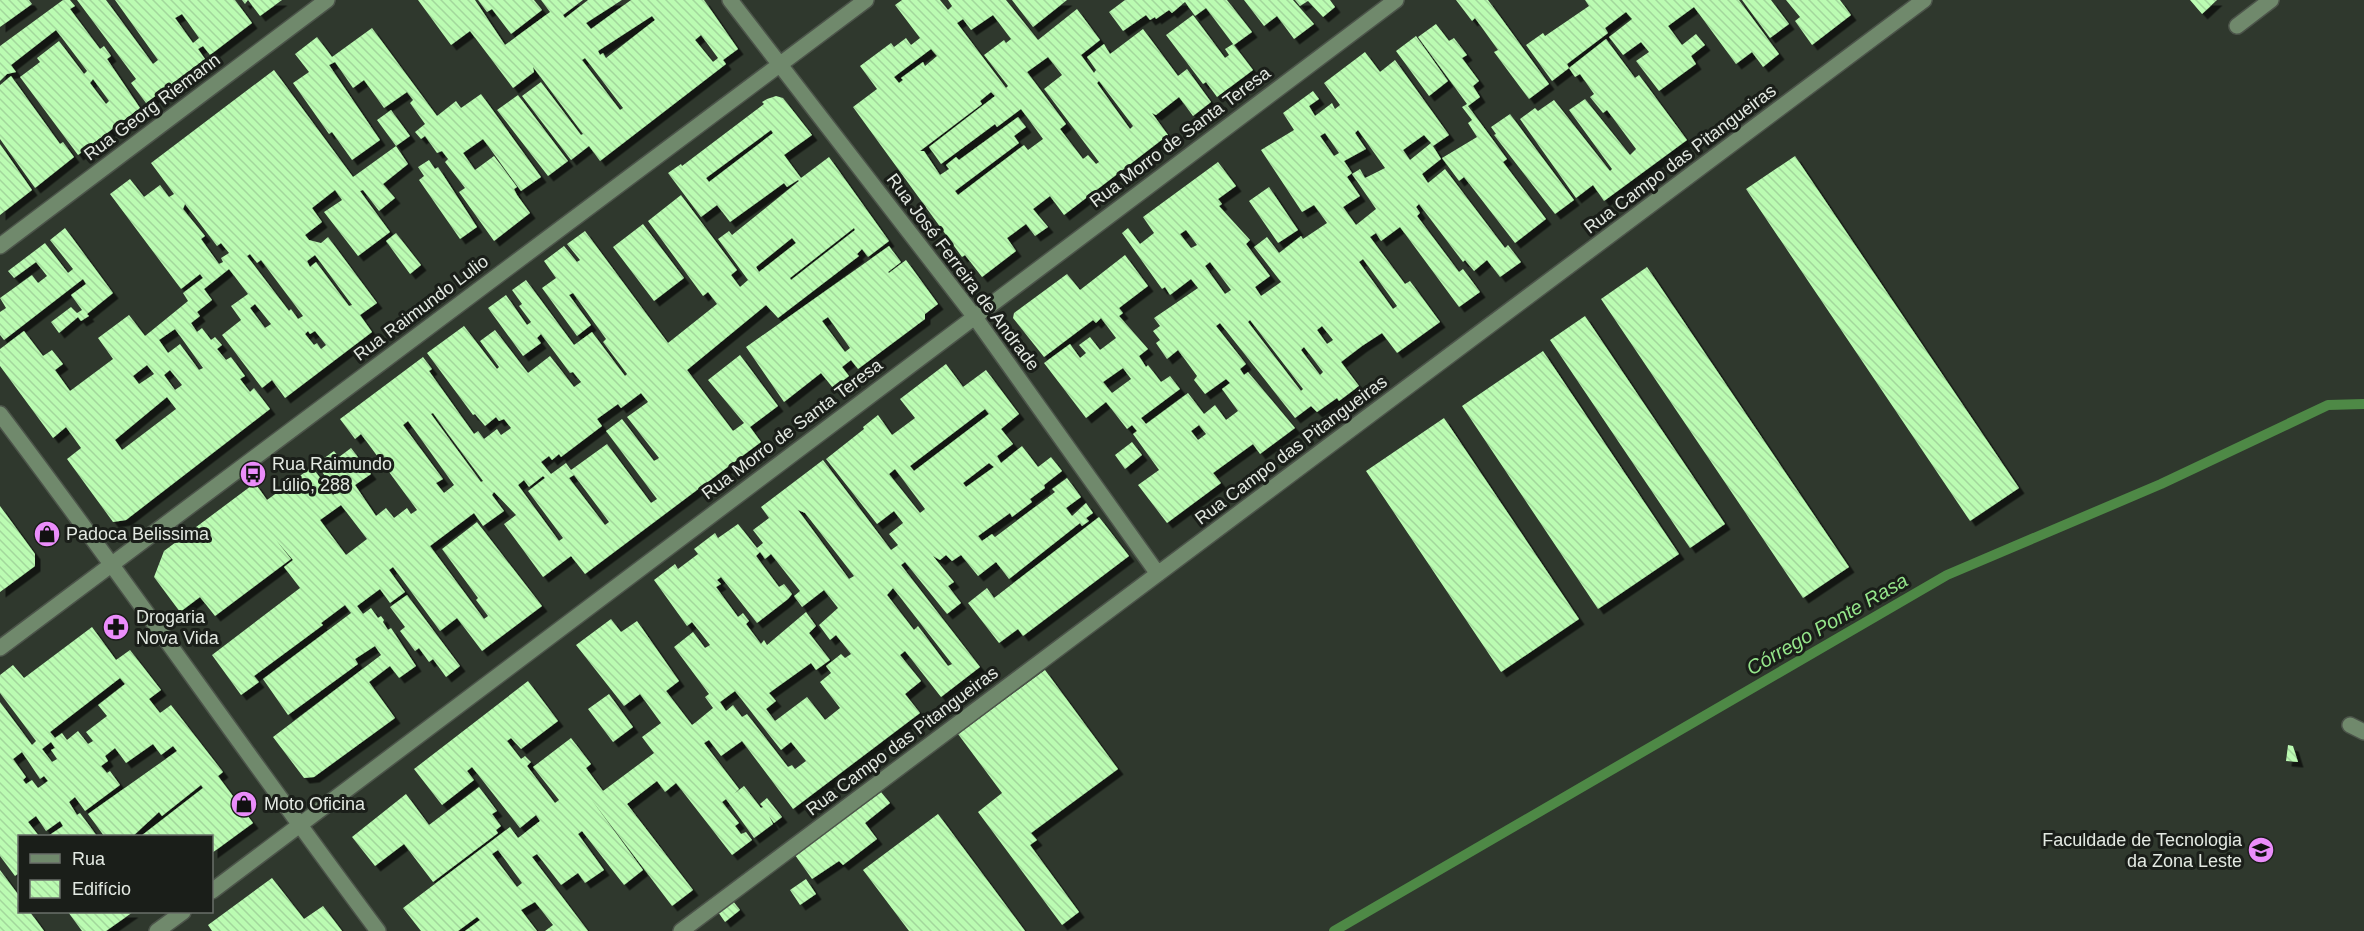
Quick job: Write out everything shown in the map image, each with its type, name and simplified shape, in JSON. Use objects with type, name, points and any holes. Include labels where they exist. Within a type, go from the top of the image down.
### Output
[{"type":"street","name":"Rua Georg Riemann","points":[[0,246],[327,0]]},
{"type":"street","name":"Rua José Ferreira de Andrade","points":[[730,0],[781,63],[974,316],[1158,574]]},
{"type":"street","name":"Rua Raimundo Lulio","points":[[0,648],[866,0]]},
{"type":"street","name":"Rua Morro de Santa Teresa","points":[[213,890],[1396,0]]},
{"type":"street","name":"Rua Campo das Pitangueiras","points":[[681,931],[1924,0]]},
{"type":"street","points":[[2237,26],[2271,0]]},
{"type":"street","points":[[0,414],[113,563],[299,826],[378,931]]},
{"type":"street","points":[[157,931],[182,913]]},
{"type":"building","points":[[0,0],[29,0],[32,4],[0,27]]},
{"type":"building","points":[[63,0],[70,0],[75,6],[70,9],[100,49],[104,46],[111,56],[107,59],[140,108],[78,155],[20,77],[40,62],[37,58],[59,41],[84,74],[87,71],[56,30],[11,65],[16,72],[7,74],[0,81],[0,46]],"holes":[[[93,79],[109,101],[106,104],[90,83]]]},
{"type":"building","points":[[77,0],[106,0],[153,64],[158,60],[115,0],[235,0],[252,23],[210,55],[203,46],[198,49],[205,59],[146,103],[131,83],[136,79]],"holes":[[[182,14],[199,38],[193,43],[175,18]]]},
{"type":"building","points":[[248,0],[282,0],[260,16]]},
{"type":"building","points":[[418,0],[475,0],[505,45],[550,12],[541,0],[583,0],[563,15],[565,18],[588,0],[622,0],[586,23],[591,29],[631,0],[704,0],[738,49],[723,60],[726,64],[600,161],[589,146],[571,160],[522,96],[541,82],[581,135],[583,134],[533,67],[534,72],[513,88],[470,31],[451,45]],"holes":[[[652,16],[655,20],[606,58],[603,53],[600,55],[598,51]],[[701,35],[718,58],[713,62],[695,40]],[[585,58],[623,108],[620,110],[582,60]]]},
{"type":"building","points":[[478,0],[534,0],[542,10],[511,34],[492,9],[487,12]]},
{"type":"building","points":[[902,0],[940,0],[948,10],[952,6],[948,0],[1006,0],[1038,40],[1077,9],[1100,40],[1081,55],[1094,73],[1096,70],[1087,57],[1104,44],[1110,54],[1143,29],[1178,76],[1187,69],[1211,102],[1193,116],[1179,97],[1156,115],[1152,113],[1168,135],[1064,215],[1050,196],[1033,209],[1048,227],[1035,236],[1026,224],[1007,238],[1016,251],[982,277],[965,255],[962,257],[853,107],[877,89],[860,66],[891,43],[894,47],[906,38],[911,45],[920,38],[895,5]],"holes":[[[993,15],[1011,39],[1006,43],[1004,40],[984,55],[1008,86],[1006,88],[957,23],[963,19],[971,30]],[[931,49],[937,56],[925,66],[923,62],[901,78],[903,80],[899,83],[894,77]],[[1048,57],[1062,75],[1044,89],[1099,162],[1096,164],[1088,155],[1083,159],[1060,129],[1066,124],[1027,72]],[[1099,81],[1133,126],[1130,129],[1097,83]],[[991,92],[995,96],[929,147],[941,164],[995,124],[997,127],[1021,109],[1043,139],[1028,150],[1024,145],[958,195],[955,191],[1019,143],[1014,136],[1026,127],[1018,117],[959,160],[956,157],[946,165],[949,169],[940,175],[924,151],[920,151],[982,104],[980,101]]]},
{"type":"building","points":[[1012,0],[1067,0],[1033,27]]},
{"type":"building","points":[[1125,0],[1227,0],[1252,32],[1234,45],[1253,70],[1217,97],[1206,82],[1203,84],[1166,35],[1193,15],[1225,58],[1229,55],[1225,49],[1233,44],[1206,8],[1195,16],[1185,2],[1172,13],[1169,10],[1156,19],[1155,17],[1150,20],[1146,15],[1123,31],[1109,12]]},
{"type":"building","points":[[1244,0],[1293,0],[1314,24],[1294,39],[1277,16],[1264,26]]},
{"type":"building","points":[[1295,0],[1330,0],[1335,7],[1323,17],[1308,1],[1300,6]]},
{"type":"building","points":[[1456,0],[1488,0],[1549,84],[1529,99],[1494,52],[1498,50],[1475,18],[1472,21]]},
{"type":"building","points":[[1585,0],[1739,0],[1779,54],[1763,67],[1752,52],[1736,64],[1694,7],[1668,26],[1682,45],[1696,34],[1705,45],[1691,56],[1696,64],[1659,91],[1636,61],[1649,52],[1641,42],[1623,55],[1609,37],[1632,19],[1626,12],[1605,28],[1608,33],[1567,64],[1569,68],[1552,81],[1526,45],[1543,33],[1545,36],[1589,6]]},
{"type":"building","points":[[1742,0],[1771,0],[1789,24],[1770,38]]},
{"type":"building","points":[[1786,0],[1840,0],[1851,15],[1812,45],[1795,21],[1800,17]]},
{"type":"building","points":[[2190,0],[2217,0],[2202,14]]},
{"type":"building","points":[[1436,24],[1449,41],[1454,38],[1467,55],[1462,58],[1479,81],[1473,86],[1480,97],[1468,106],[1507,159],[1503,162],[1546,219],[1515,243],[1464,177],[1459,181],[1442,158],[1477,137],[1468,123],[1472,120],[1462,107],[1467,104],[1418,37]]},
{"type":"building","points":[[372,28],[437,116],[456,101],[461,108],[481,94],[541,177],[521,191],[483,139],[463,153],[475,170],[494,156],[517,187],[514,189],[517,195],[530,213],[494,241],[459,192],[465,188],[445,162],[448,159],[442,151],[437,153],[425,136],[421,139],[415,132],[425,124],[410,103],[413,100],[407,92],[384,108],[364,80],[353,88],[335,62],[329,65],[380,140],[352,160],[332,132],[329,134],[293,83],[309,72],[295,54],[317,37],[332,57]]},
{"type":"building","points":[[1416,36],[1448,81],[1429,96],[1396,51]]},
{"type":"building","points":[[1606,39],[1635,78],[1639,75],[1687,140],[1604,201],[1593,185],[1576,198],[1520,119],[1535,108],[1538,111],[1554,100],[1610,171],[1612,169],[1569,110],[1585,99],[1630,155],[1636,149],[1607,110],[1603,113],[1590,97],[1594,94],[1580,74],[1575,77],[1569,68]]},
{"type":"building","points":[[1365,52],[1380,72],[1395,60],[1449,135],[1433,146],[1441,159],[1422,174],[1428,183],[1445,169],[1505,248],[1508,245],[1521,262],[1500,277],[1487,260],[1474,271],[1465,260],[1463,262],[1419,204],[1416,207],[1420,213],[1417,216],[1459,272],[1463,269],[1480,292],[1459,307],[1400,227],[1381,241],[1376,233],[1370,237],[1405,284],[1410,281],[1440,322],[1397,353],[1382,333],[1362,346],[1341,362],[1359,386],[1339,401],[1337,398],[1317,412],[1311,406],[1295,418],[1220,323],[1216,326],[1246,364],[1240,369],[1244,375],[1248,372],[1295,428],[1260,454],[1253,444],[1213,473],[1221,483],[1167,523],[1138,485],[1159,470],[1133,434],[1137,431],[1132,425],[1127,429],[1106,402],[1086,418],[1044,363],[1070,344],[1080,358],[1086,353],[1079,345],[1090,337],[1100,350],[1116,338],[1101,318],[1096,323],[1093,320],[1044,357],[1013,318],[1014,313],[1067,274],[1080,290],[1125,255],[1148,286],[1119,308],[1123,313],[1119,316],[1148,349],[1139,356],[1146,367],[1148,365],[1161,382],[1170,376],[1180,389],[1141,418],[1146,424],[1188,393],[1204,414],[1215,405],[1226,420],[1238,411],[1222,389],[1230,383],[1226,379],[1205,394],[1194,380],[1197,376],[1178,350],[1167,359],[1156,343],[1160,340],[1153,331],[1160,326],[1154,318],[1198,288],[1191,279],[1170,295],[1165,287],[1162,289],[1122,233],[1128,228],[1140,244],[1154,233],[1143,217],[1218,162],[1236,186],[1218,199],[1222,204],[1219,206],[1250,240],[1246,244],[1270,276],[1255,287],[1261,296],[1281,282],[1254,247],[1267,237],[1279,253],[1301,236],[1303,239],[1327,223],[1314,205],[1302,212],[1261,150],[1294,130],[1283,113],[1313,91],[1319,99],[1309,106],[1315,116],[1332,103],[1335,109],[1340,105],[1324,83]],"holes":[[[1358,130],[1385,168],[1365,178],[1360,169],[1352,174],[1376,209],[1356,225],[1343,207],[1360,196],[1347,177],[1352,173],[1344,161],[1366,149],[1355,133]],[[1325,133],[1339,153],[1334,156],[1320,136]],[[1424,135],[1431,143],[1410,160],[1403,150]],[[1186,230],[1197,245],[1191,248],[1180,234]],[[1363,259],[1397,306],[1393,309],[1359,262]],[[1210,262],[1231,290],[1225,294],[1205,266]],[[1250,320],[1303,389],[1301,391],[1248,322]],[[1322,326],[1333,340],[1327,344],[1317,330]],[[1304,347],[1323,372],[1320,375],[1301,350]],[[1123,368],[1131,379],[1112,393],[1103,382]],[[1199,425],[1206,434],[1198,440],[1191,431]]]},
{"type":"building","points":[[274,70],[353,177],[396,146],[408,164],[383,184],[395,198],[379,211],[363,190],[360,191],[390,232],[358,256],[324,212],[342,200],[335,190],[312,208],[322,222],[305,235],[309,240],[321,243],[328,237],[377,303],[360,315],[372,332],[285,398],[272,380],[262,388],[222,335],[241,320],[231,306],[248,294],[229,269],[204,289],[212,300],[197,312],[200,316],[191,323],[197,332],[202,328],[211,340],[215,337],[222,345],[217,349],[226,360],[231,357],[245,376],[240,379],[250,392],[254,388],[270,409],[126,520],[113,522],[67,459],[81,448],[66,427],[53,438],[0,366],[0,349],[24,331],[43,356],[52,350],[63,364],[55,370],[70,391],[113,359],[98,338],[129,315],[145,336],[188,301],[183,293],[203,278],[200,274],[181,289],[110,194],[130,179],[144,197],[160,185],[169,197],[174,194],[151,163]],"holes":[[[185,204],[217,246],[221,243],[229,253],[221,258],[223,262],[219,264],[201,239],[205,236],[183,209]],[[250,254],[257,263],[261,260],[303,316],[298,319],[291,309],[289,311],[247,256]],[[315,255],[352,305],[349,306],[316,262],[310,267],[307,261]],[[255,304],[271,324],[265,328],[250,308]],[[175,329],[203,368],[199,370],[180,344],[168,353],[159,340]],[[308,331],[310,334],[315,331],[326,345],[321,349],[317,343],[314,345],[305,334]],[[147,365],[154,374],[139,384],[133,376]],[[170,370],[182,385],[175,390],[164,375]],[[167,397],[176,409],[122,450],[115,440]]]},
{"type":"building","points":[[11,76],[60,144],[63,142],[74,157],[35,188],[0,139],[0,85]]},
{"type":"building","points":[[518,95],[568,161],[548,176],[497,110]]},
{"type":"building","points":[[776,96],[783,98],[812,135],[784,155],[801,178],[829,157],[889,241],[868,257],[862,249],[857,254],[859,256],[778,318],[766,305],[687,370],[733,431],[744,423],[708,380],[740,355],[778,406],[750,427],[761,442],[585,574],[571,556],[543,577],[504,524],[516,515],[494,492],[492,495],[504,511],[483,526],[474,513],[430,546],[484,619],[488,616],[476,600],[478,598],[442,549],[477,522],[542,606],[482,651],[457,618],[440,631],[393,567],[389,570],[405,592],[390,603],[380,589],[357,606],[363,614],[371,608],[378,618],[381,616],[388,630],[391,628],[416,666],[399,678],[390,666],[369,682],[395,718],[314,777],[304,778],[273,737],[381,655],[375,646],[355,659],[358,664],[288,715],[263,679],[351,613],[345,605],[321,623],[323,625],[254,676],[259,682],[241,695],[212,655],[300,588],[284,567],[293,560],[276,540],[291,559],[215,616],[200,597],[180,612],[154,577],[164,551],[255,483],[267,500],[312,467],[333,495],[337,492],[316,464],[334,451],[339,457],[351,448],[371,474],[355,485],[376,516],[386,508],[394,518],[407,508],[411,514],[417,510],[361,434],[355,439],[340,419],[423,357],[432,369],[429,371],[474,434],[478,431],[484,439],[497,429],[501,435],[511,428],[504,419],[499,421],[496,417],[485,426],[475,414],[473,415],[427,353],[464,326],[497,369],[499,367],[480,341],[495,330],[528,373],[550,356],[574,387],[581,382],[573,372],[570,373],[541,334],[537,338],[541,343],[523,356],[488,308],[506,295],[527,325],[531,322],[519,306],[522,304],[512,290],[526,280],[574,345],[592,332],[625,376],[627,374],[603,342],[606,339],[573,293],[569,295],[591,325],[577,336],[542,288],[556,278],[544,261],[564,246],[577,262],[580,260],[567,244],[585,231],[668,343],[717,304],[708,292],[703,296],[648,221],[681,195],[737,270],[731,275],[740,287],[748,280],[718,239],[729,231],[732,235],[799,181],[787,187],[784,183],[730,222],[717,205],[701,217],[668,173],[681,164],[682,166],[764,104],[762,102]],"holes":[[[771,130],[773,133],[709,182],[706,178]],[[854,228],[855,230],[791,280],[790,278]],[[792,238],[796,243],[759,272],[756,267]],[[641,393],[648,402],[627,417],[659,458],[654,461],[622,419],[606,431],[657,499],[651,503],[607,444],[571,470],[566,463],[551,474],[541,462],[549,456],[552,460],[559,454],[561,457],[602,426],[597,419],[618,404],[621,408]],[[433,413],[483,481],[481,482],[431,414]],[[408,421],[454,485],[444,493],[436,483],[443,479],[403,425]],[[574,475],[609,522],[605,525],[569,478]],[[543,476],[545,478],[528,491],[563,538],[559,541],[518,485],[524,480],[529,487]],[[341,505],[367,539],[346,555],[320,520]]]},
{"type":"building","points":[[391,110],[410,136],[396,146],[377,120]]},
{"type":"building","points":[[1510,114],[1574,200],[1555,214],[1494,135],[1496,134],[1491,127]]},
{"type":"building","points":[[0,144],[32,190],[0,215]]},
{"type":"building","points":[[1795,156],[2019,488],[1970,521],[1746,189]]},
{"type":"building","points":[[429,160],[435,169],[438,167],[477,227],[460,239],[419,180],[424,176],[418,167]]},
{"type":"building","points":[[1269,187],[1298,230],[1278,243],[1249,201]]},
{"type":"building","points":[[643,224],[684,278],[654,301],[613,247]]},
{"type":"building","points":[[65,228],[113,293],[87,314],[89,316],[81,321],[78,317],[59,333],[51,322],[71,307],[77,313],[82,310],[71,295],[86,284],[83,279],[4,340],[0,335],[0,312],[6,308],[0,298],[32,275],[38,283],[47,276],[36,262],[14,278],[8,271],[45,243],[68,273],[73,269],[50,240]]},
{"type":"building","points":[[396,233],[421,265],[410,274],[386,241]]},
{"type":"building","points":[[889,246],[901,262],[888,272],[906,260],[938,304],[925,314],[925,319],[858,369],[851,360],[842,367],[849,376],[833,388],[821,373],[784,402],[746,347]],"holes":[[[828,317],[850,348],[845,352],[822,321]]]},
{"type":"building","points":[[1647,267],[1849,567],[1803,598],[1601,299]]},
{"type":"building","points":[[1585,316],[1725,524],[1690,548],[1550,340]]},
{"type":"building","points":[[1543,351],[1679,554],[1598,609],[1462,406]]},
{"type":"building","points":[[946,364],[963,387],[986,370],[1019,414],[1001,429],[1013,444],[997,456],[1001,463],[1022,446],[1038,467],[1051,457],[1062,471],[1030,499],[1032,502],[1012,517],[1010,513],[978,536],[982,541],[992,534],[995,537],[1055,492],[1052,489],[1067,478],[1081,497],[1066,508],[1072,516],[1086,503],[1093,513],[1086,518],[1089,521],[1082,526],[1080,523],[1009,579],[996,562],[978,576],[961,555],[952,561],[946,555],[940,560],[933,556],[954,582],[948,586],[961,603],[947,614],[905,562],[901,565],[980,667],[941,697],[905,651],[900,655],[921,681],[905,694],[920,713],[793,809],[742,741],[721,756],[709,740],[704,743],[739,789],[734,794],[744,786],[761,808],[763,807],[760,804],[767,798],[782,817],[774,823],[769,816],[773,824],[754,838],[726,799],[722,802],[739,823],[735,826],[741,834],[746,832],[752,840],[732,855],[676,783],[665,792],[657,781],[627,804],[693,890],[672,906],[591,799],[643,870],[624,885],[582,831],[578,834],[604,870],[585,883],[578,873],[561,885],[537,854],[532,857],[588,931],[545,931],[553,925],[535,902],[521,910],[537,931],[465,931],[480,920],[477,917],[458,931],[421,931],[403,908],[510,827],[518,838],[540,821],[536,815],[520,828],[472,767],[467,771],[474,780],[442,805],[414,769],[528,681],[558,721],[521,749],[511,738],[507,741],[521,759],[525,756],[531,762],[527,766],[555,803],[559,800],[533,767],[571,738],[591,764],[586,768],[603,791],[654,753],[642,737],[661,723],[640,694],[624,706],[576,645],[611,619],[621,632],[637,621],[679,681],[666,691],[692,725],[696,722],[713,708],[705,697],[709,694],[674,647],[693,632],[705,648],[710,645],[692,622],[687,626],[654,580],[675,564],[678,569],[698,554],[694,549],[715,533],[718,538],[738,524],[757,548],[763,543],[753,530],[769,518],[761,507],[823,460],[891,550],[898,545],[889,534],[903,523],[894,511],[877,524],[826,459],[878,415],[892,435],[915,418],[900,399]],"holes":[[[985,409],[989,414],[914,471],[910,466]],[[989,463],[994,467],[966,487],[963,483]],[[895,469],[925,509],[920,513],[889,474]],[[798,510],[805,513],[854,576],[849,579]],[[760,552],[765,559],[771,554],[800,591],[794,596],[802,607],[824,590],[838,608],[819,625],[830,640],[836,635],[851,654],[845,658],[841,654],[826,666],[831,673],[820,682],[840,708],[825,720],[807,697],[775,721],[766,709],[776,701],[769,693],[811,663],[816,670],[830,660],[809,633],[816,626],[806,612],[767,645],[764,640],[761,644],[746,624],[749,621],[743,613],[738,617],[716,587],[721,584],[717,580],[721,577],[757,623],[792,594],[784,584],[779,587],[756,556]],[[893,588],[952,664],[948,666],[918,626],[914,630],[887,595]],[[735,691],[781,750],[791,742],[806,761],[795,769],[792,765],[788,767],[747,714],[742,717],[733,705],[726,711],[720,702]],[[498,850],[522,883],[517,887],[492,854]]]},
{"type":"building","points":[[1444,418],[1579,619],[1501,672],[1366,471]]},
{"type":"building","points":[[1132,442],[1142,455],[1125,469],[1115,455]]},
{"type":"building","points":[[0,506],[35,554],[35,566],[0,592]]},
{"type":"building","points":[[1099,517],[1129,556],[1023,636],[1018,629],[999,643],[968,603],[987,588],[994,598]]},
{"type":"building","points":[[407,595],[460,666],[446,677],[433,659],[429,662],[419,648],[415,651],[400,631],[405,627],[390,607]]},
{"type":"building","points":[[92,627],[116,660],[130,650],[161,690],[149,699],[160,713],[171,705],[223,772],[218,776],[253,823],[213,852],[213,835],[142,835],[203,788],[201,785],[162,816],[159,812],[134,835],[103,835],[88,814],[177,751],[173,746],[161,755],[153,744],[126,763],[115,748],[105,756],[108,761],[101,766],[107,773],[110,771],[120,785],[85,811],[75,797],[69,802],[77,815],[80,813],[96,835],[50,835],[63,826],[60,821],[46,831],[36,816],[28,822],[38,835],[18,835],[18,874],[15,876],[0,856],[0,702],[32,745],[36,741],[0,693],[0,675],[13,665],[24,678]],"holes":[[[120,678],[125,684],[98,705],[107,716],[86,732],[93,741],[88,744],[78,731],[67,740],[62,733],[55,738],[50,732]],[[51,742],[55,748],[51,750],[57,759],[52,762],[42,749]],[[22,752],[40,779],[44,776],[48,781],[38,788],[32,780],[26,784],[23,780],[26,777],[13,759]]]},
{"type":"building","points":[[1045,670],[1118,769],[1031,833],[1037,840],[1030,845],[1079,912],[1062,925],[978,812],[1002,793],[958,734]]},
{"type":"building","points":[[609,694],[633,727],[613,742],[588,709]]},
{"type":"building","points":[[2288,745],[2293,746],[2298,762],[2286,761]]},
{"type":"building","points":[[479,787],[497,811],[492,814],[501,826],[496,830],[498,833],[433,882],[404,844],[375,866],[352,837],[406,794],[429,825]]},
{"type":"building","points":[[881,792],[890,803],[865,823],[877,839],[843,865],[839,861],[812,879],[795,855]]},
{"type":"building","points":[[938,814],[1025,931],[909,931],[863,870]]},
{"type":"building","points":[[0,870],[18,894],[18,913],[31,913],[44,931],[0,931]]},
{"type":"building","points":[[272,878],[304,919],[323,906],[342,931],[212,931],[208,925]]},
{"type":"building","points":[[806,879],[816,894],[800,905],[790,890]]},
{"type":"building","points":[[733,901],[740,910],[725,922],[718,912]]},
{"type":"building","points":[[69,913],[132,913],[106,931],[82,931]]},
{"type":"waterway","name":"Córrego Ponte Rasa","points":[[1334,931],[1947,575],[2161,484],[2328,405],[2364,404]]},
{"type":"place","name":"Rua Raimundo Lúlio, 288","points":[[253,474]]},
{"type":"place","name":"Padoca Belissima","points":[[47,534]]},
{"type":"place","name":"Drogaria Nova Vida","points":[[116,627]]},
{"type":"place","name":"Moto Oficina","points":[[244,804]]},
{"type":"place","name":"Faculdade de Tecnologia da Zona Leste","points":[[2261,850]]}]
